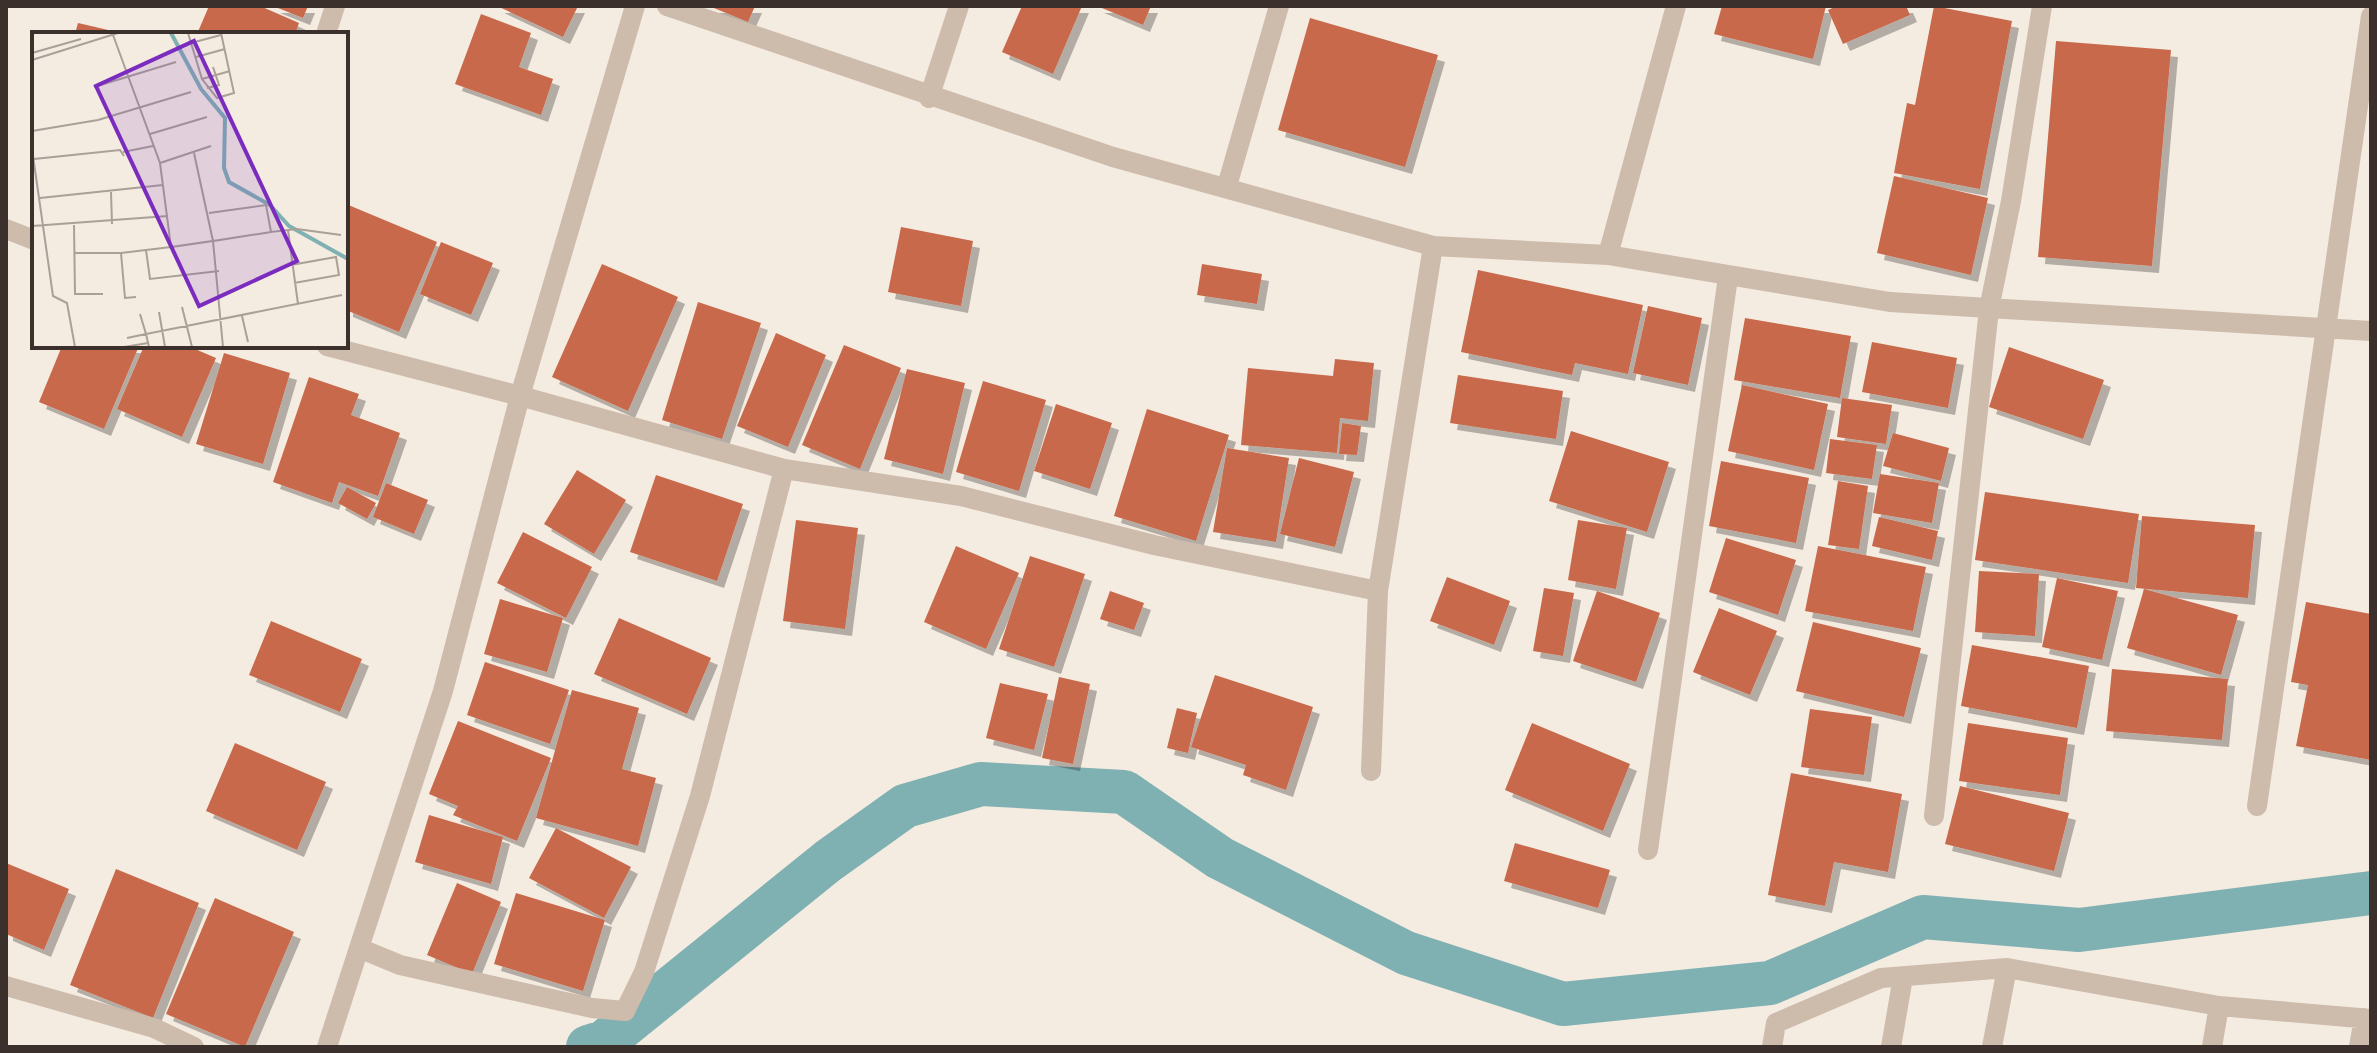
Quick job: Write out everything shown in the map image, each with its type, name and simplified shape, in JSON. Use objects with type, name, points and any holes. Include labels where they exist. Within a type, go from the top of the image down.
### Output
[{"type":"street","points":[[327,32],[335,6]]},
{"type":"street","points":[[327,1047],[443,691],[520,396],[635,6]]},
{"type":"street","points":[[667,6],[929,98],[1113,157],[1227,186],[1433,246],[1608,255],[1890,302],[2371,331]]},
{"type":"street","points":[[929,98],[959,6]]},
{"type":"street","points":[[1227,186],[1279,6]]},
{"type":"street","points":[[1608,255],[1676,6]]},
{"type":"street","points":[[1934,816],[1989,309],[2011,201],[2042,6]]},
{"type":"street","points":[[2257,806],[2371,16]]},
{"type":"street","points":[[6,229],[32,239]]},
{"type":"street","points":[[1371,771],[1378,591],[1433,246]]},
{"type":"street","points":[[1648,850],[1728,277]]},
{"type":"street","points":[[335,348],[784,469],[961,496],[1154,545],[1378,591]]},
{"type":"street","points":[[359,948],[400,965],[592,1008],[625,1011],[644,972],[700,796],[784,469]]},
{"type":"street","points":[[1992,1047],[2007,968]]},
{"type":"street","points":[[1772,1047],[1776,1023],[1881,978],[2007,968],[2219,1006],[2368,1019],[2359,1047]]},
{"type":"street","points":[[1891,1047],[1903,977]]},
{"type":"street","points":[[6,986],[154,1028],[194,1047]]},
{"type":"street","points":[[2212,1047],[2219,1006]]},
{"type":"building","points":[[209,6],[260,6],[299,23],[296,32],[198,32]]},
{"type":"building","points":[[273,6],[308,6],[303,18]]},
{"type":"building","points":[[497,6],[578,6],[563,37]]},
{"type":"building","points":[[709,6],[755,6],[748,22]]},
{"type":"building","points":[[1022,6],[1082,6],[1053,74],[1002,52]]},
{"type":"building","points":[[1097,6],[1151,6],[1143,25]]},
{"type":"building","points":[[1722,6],[1826,6],[1813,59],[1714,34]]},
{"type":"building","points":[[1837,6],[1906,6],[1910,15],[1843,44],[1828,10]]},
{"type":"building","points":[[1934,6],[2012,21],[1980,189],[1894,173],[1907,103],[1915,105]]},
{"type":"building","points":[[481,14],[531,33],[519,67],[553,79],[541,115],[455,84]]},
{"type":"building","points":[[1310,18],[1438,55],[1405,167],[1278,130]]},
{"type":"building","points":[[78,23],[117,32],[76,32]]},
{"type":"building","points":[[2056,41],[2171,50],[2152,266],[2038,257]]},
{"type":"building","points":[[1894,176],[1988,198],[1971,275],[1877,253]]},
{"type":"building","points":[[348,205],[437,242],[399,332],[348,311]]},
{"type":"building","points":[[901,227],[973,241],[961,306],[888,292]]},
{"type":"building","points":[[441,242],[493,263],[471,315],[420,294]]},
{"type":"building","points":[[602,264],[678,297],[628,411],[552,377]]},
{"type":"building","points":[[1202,264],[1262,274],[1257,304],[1197,295]]},
{"type":"building","points":[[1478,270],[1643,305],[1628,374],[1575,363],[1572,375],[1461,352]]},
{"type":"building","points":[[698,302],[761,323],[722,439],[662,420]]},
{"type":"building","points":[[1648,306],[1702,318],[1688,385],[1633,373]]},
{"type":"building","points":[[1745,318],[1851,336],[1840,398],[1734,380]]},
{"type":"building","points":[[776,333],[826,355],[788,447],[737,426]]},
{"type":"building","points":[[1872,342],[1957,358],[1948,408],[1862,392]]},
{"type":"building","points":[[844,345],[901,368],[860,469],[802,445]]},
{"type":"building","points":[[2009,347],[2104,380],[2083,439],[1989,407]]},
{"type":"building","points":[[61,348],[138,348],[104,429],[39,402]]},
{"type":"building","points":[[143,348],[193,348],[216,358],[182,437],[117,409]]},
{"type":"building","points":[[224,353],[290,373],[263,464],[196,444]]},
{"type":"building","points":[[1335,359],[1374,363],[1368,421],[1340,418],[1337,453],[1241,445],[1248,368],[1333,376]]},
{"type":"building","points":[[907,369],[965,383],[943,474],[884,459]]},
{"type":"building","points":[[1458,375],[1563,391],[1556,439],[1450,423]]},
{"type":"building","points":[[309,377],[359,394],[351,415],[400,433],[378,496],[339,482],[332,503],[273,482]]},
{"type":"building","points":[[983,381],[1046,400],[1019,491],[956,472]]},
{"type":"building","points":[[1742,385],[1828,404],[1814,470],[1728,451]]},
{"type":"building","points":[[1842,398],[1892,405],[1886,444],[1837,437]]},
{"type":"building","points":[[1056,404],[1112,423],[1090,489],[1034,471]]},
{"type":"building","points":[[1147,409],[1229,435],[1196,541],[1114,516]]},
{"type":"building","points":[[1342,423],[1361,426],[1357,455],[1339,454]]},
{"type":"building","points":[[1571,431],[1669,462],[1647,532],[1549,501]]},
{"type":"building","points":[[1893,433],[1949,448],[1941,481],[1883,466]]},
{"type":"building","points":[[1830,439],[1877,445],[1872,479],[1826,473]]},
{"type":"building","points":[[1227,448],[1289,458],[1276,542],[1213,532]]},
{"type":"building","points":[[1299,458],[1354,472],[1335,547],[1280,534]]},
{"type":"building","points":[[1721,461],[1809,478],[1796,543],[1709,526]]},
{"type":"building","points":[[577,470],[626,500],[594,554],[544,524]]},
{"type":"building","points":[[1880,474],[1939,483],[1932,523],[1873,513]]},
{"type":"building","points":[[656,475],[743,504],[717,581],[630,552]]},
{"type":"building","points":[[1838,481],[1868,486],[1859,549],[1828,545]]},
{"type":"building","points":[[386,483],[428,500],[414,534],[373,517]]},
{"type":"building","points":[[347,487],[376,503],[367,519],[338,503]]},
{"type":"building","points":[[1985,492],[2139,514],[2128,583],[1975,560]]},
{"type":"building","points":[[2142,516],[2255,525],[2248,598],[2136,588]]},
{"type":"building","points":[[1879,517],[1938,531],[1932,560],[1872,546]]},
{"type":"building","points":[[796,520],[858,528],[845,629],[783,621]]},
{"type":"building","points":[[1578,520],[1627,528],[1616,589],[1568,580]]},
{"type":"building","points":[[523,532],[592,567],[566,618],[497,583]]},
{"type":"building","points":[[1726,538],[1796,560],[1778,615],[1709,592]]},
{"type":"building","points":[[956,546],[1019,573],[986,649],[924,622]]},
{"type":"building","points":[[1818,546],[1926,567],[1913,631],[1805,611]]},
{"type":"building","points":[[1030,556],[1085,574],[1054,667],[999,649]]},
{"type":"building","points":[[1979,571],[2039,574],[2035,636],[1975,632]]},
{"type":"building","points":[[1447,577],[1510,601],[1494,645],[1430,621]]},
{"type":"building","points":[[2057,578],[2118,591],[2102,660],[2042,647]]},
{"type":"building","points":[[1544,588],[1574,593],[1563,656],[1533,651]]},
{"type":"building","points":[[2144,589],[2238,615],[2221,675],[2127,648]]},
{"type":"building","points":[[1110,591],[1144,603],[1134,630],[1100,619]]},
{"type":"building","points":[[1597,591],[1660,613],[1636,682],[1573,661]]},
{"type":"building","points":[[500,599],[563,618],[547,672],[484,654]]},
{"type":"building","points":[[2306,602],[2371,614],[2371,760],[2296,746],[2308,685],[2291,682]]},
{"type":"building","points":[[1719,608],[1777,631],[1750,695],[1693,672]]},
{"type":"building","points":[[619,618],[711,658],[687,714],[594,674]]},
{"type":"building","points":[[271,621],[362,659],[340,712],[249,675]]},
{"type":"building","points":[[1813,622],[1921,648],[1904,717],[1796,691]]},
{"type":"building","points":[[1972,645],[2089,666],[2077,728],[1961,706]]},
{"type":"building","points":[[485,662],[569,690],[550,744],[467,715]]},
{"type":"building","points":[[2112,669],[2228,679],[2222,740],[2106,731]]},
{"type":"building","points":[[1215,675],[1313,707],[1286,790],[1243,775],[1246,765],[1191,747]]},
{"type":"building","points":[[1059,677],[1090,684],[1073,764],[1042,758]]},
{"type":"building","points":[[1000,683],[1048,694],[1034,750],[986,738]]},
{"type":"building","points":[[572,690],[639,708],[622,769],[656,778],[638,846],[536,818]]},
{"type":"building","points":[[1177,708],[1197,713],[1188,753],[1167,748]]},
{"type":"building","points":[[1810,709],[1872,717],[1864,775],[1801,767]]},
{"type":"building","points":[[458,721],[551,758],[517,841],[453,815],[458,806],[429,794]]},
{"type":"building","points":[[1532,723],[1630,764],[1603,831],[1505,790]]},
{"type":"building","points":[[1968,723],[2068,738],[2060,795],[1959,781]]},
{"type":"building","points":[[235,743],[326,782],[297,850],[206,811]]},
{"type":"building","points":[[1791,773],[1902,794],[1888,872],[1834,862],[1825,906],[1768,895]]},
{"type":"building","points":[[1960,786],[2069,813],[2054,871],[1945,844]]},
{"type":"building","points":[[429,815],[503,837],[491,884],[415,862]]},
{"type":"building","points":[[556,828],[631,867],[604,918],[529,878]]},
{"type":"building","points":[[1515,843],[1610,870],[1598,908],[1504,881]]},
{"type":"building","points":[[6,863],[69,889],[44,950],[6,934]]},
{"type":"building","points":[[116,869],[199,903],[153,1018],[70,985]]},
{"type":"building","points":[[457,883],[501,902],[472,974],[427,955]]},
{"type":"building","points":[[516,893],[605,920],[583,991],[494,964]]},
{"type":"building","points":[[215,898],[294,932],[245,1047],[166,1014]]},
{"type":"waterway","points":[[588,1047],[604,1042],[828,861],[905,806],[981,784],[1124,792],[1220,858],[1406,953],[1563,1004],[1770,983],[1923,917],[2079,930],[2371,893]]}]
